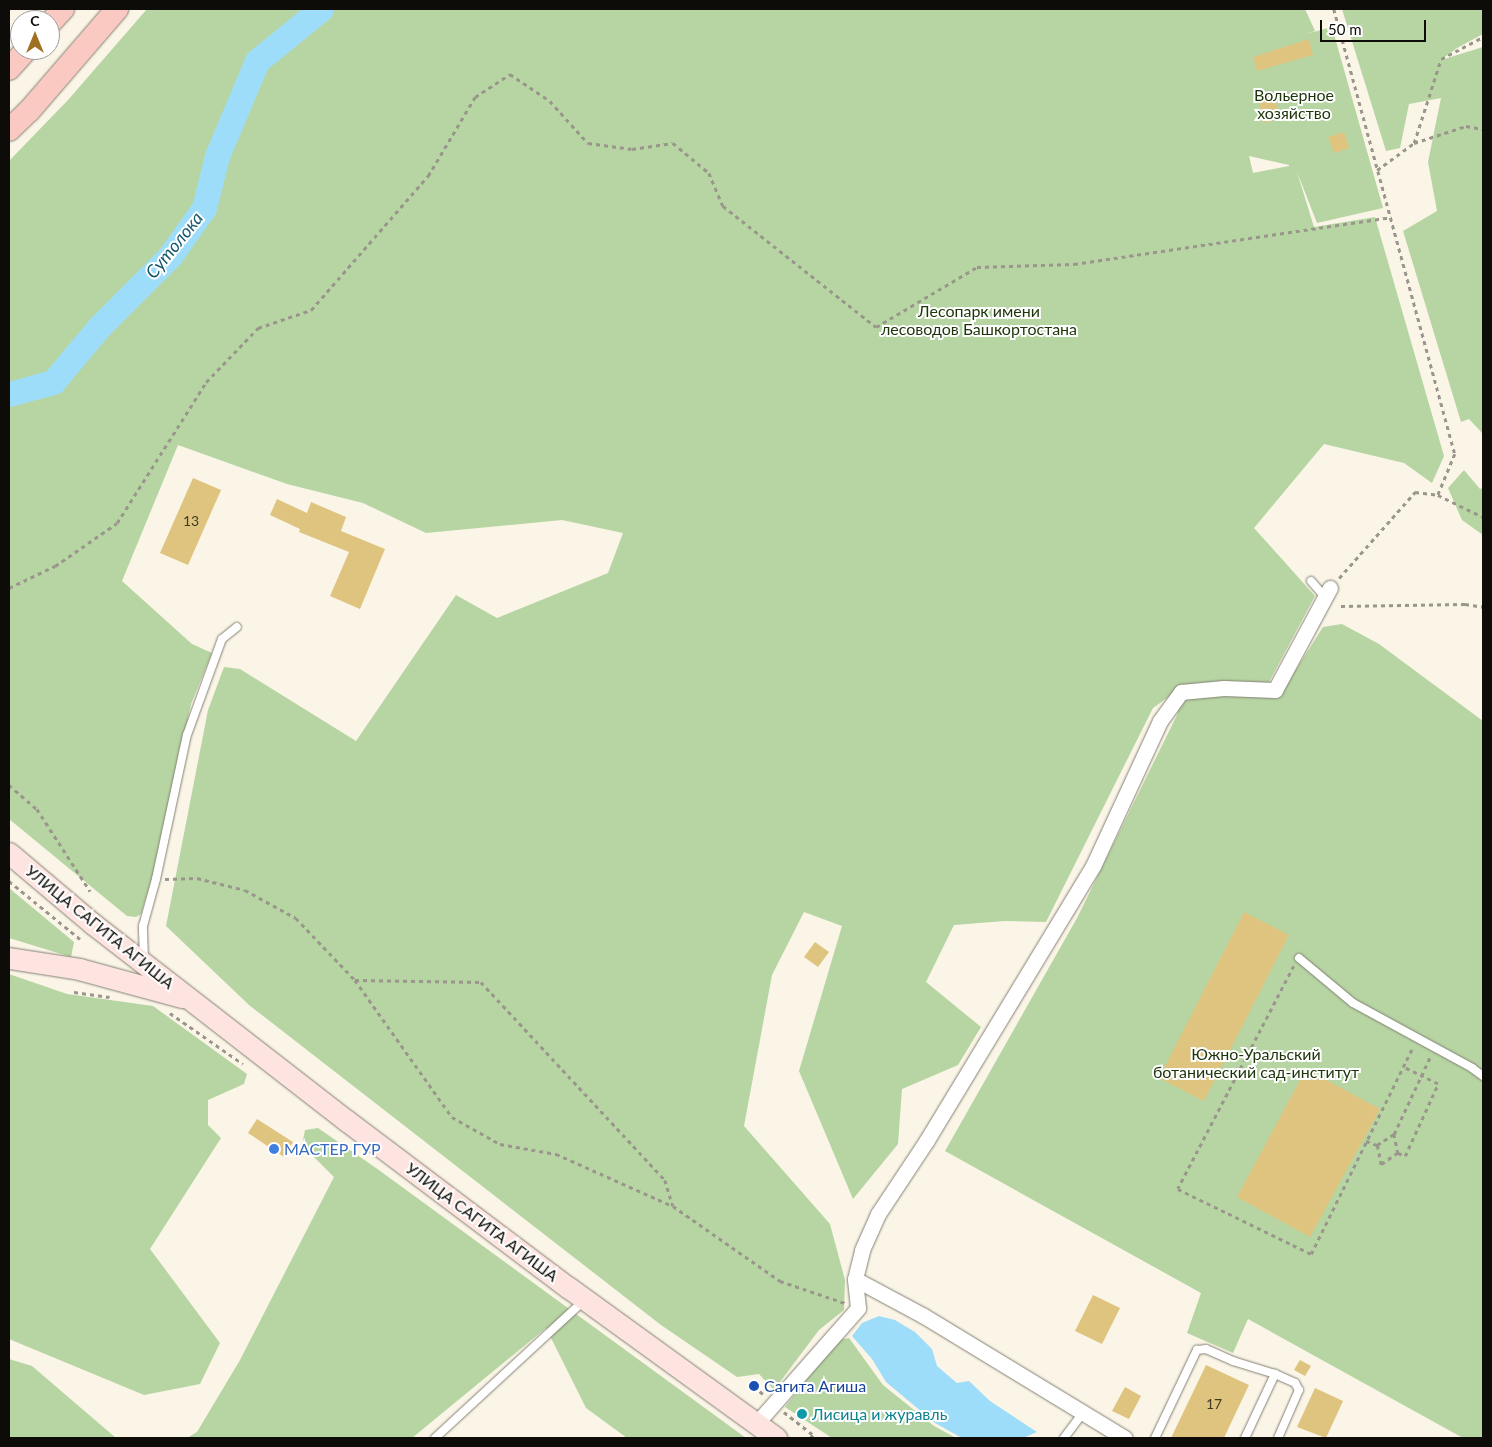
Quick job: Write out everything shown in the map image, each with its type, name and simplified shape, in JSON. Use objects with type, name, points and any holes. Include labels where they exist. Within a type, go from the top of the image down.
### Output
[{"type":"main road","points":[[9,130],[28,111],[117,9]]},
{"type":"main road","name":"УЛИЦА САГИТА АГИША","points":[[9,853],[144,964],[355,1127],[776,1438]]},
{"type":"main road","name":"УЛИЦА САГИТА АГИША","points":[[9,958],[79,969],[192,1000]]},
{"type":"street","points":[[756,1424],[858,1308],[856,1279],[862,1250],[878,1214],[932,1132],[1093,866],[1160,721],[1181,692],[1224,688],[1275,690],[1328,593]]},
{"type":"street","points":[[856,1279],[924,1316],[1125,1438]]},
{"type":"lane","points":[[1311,582],[1328,593]]},
{"type":"lane","points":[[144,964],[142,926],[156,879],[187,735],[222,639],[238,627]]},
{"type":"lane","points":[[1299,958],[1353,1003],[1435,1047],[1483,1076]]},
{"type":"lane","points":[[435,1438],[578,1306]]},
{"type":"lane","points":[[1155,1438],[1197,1350],[1206,1349],[1233,1361],[1275,1374],[1295,1383],[1299,1390],[1278,1438]]},
{"type":"lane","points":[[1245,1438],[1275,1374]]},
{"type":"lane","points":[[1064,1438],[1083,1413]]},
{"type":"path","points":[[1334,9],[1455,454],[1438,495]]},
{"type":"path","points":[[1414,143],[1441,59],[1483,37]]},
{"type":"path","points":[[9,588],[55,566],[117,523],[206,382],[258,328],[311,310],[428,176],[475,97],[510,74],[550,100],[588,143],[632,149],[672,143],[709,172],[722,206],[876,327],[977,267],[1074,264],[1391,217]]},
{"type":"path","points":[[1377,170],[1414,143],[1466,126],[1483,128]]},
{"type":"path","points":[[1328,593],[1415,492],[1438,495],[1483,517]]},
{"type":"path","points":[[1341,606],[1465,604],[1483,607]]},
{"type":"path","points":[[9,785],[37,809],[90,891]]},
{"type":"path","points":[[156,879],[198,878],[245,890],[296,918],[355,980],[452,1117],[500,1144],[556,1154],[673,1206],[780,1281],[858,1308]]},
{"type":"path","points":[[9,881],[80,939]]},
{"type":"path","points":[[1299,958],[1178,1189],[1311,1254],[1417,1038]]},
{"type":"path","points":[[355,980],[481,982],[665,1180],[673,1206]]},
{"type":"path","points":[[1377,1146],[1394,1134],[1435,1047]]},
{"type":"path","points":[[1398,1153],[1405,1156],[1438,1084],[1403,1067]]},
{"type":"path","points":[[1394,1134],[1398,1153]]},
{"type":"path","points":[[1366,1141],[1377,1146]]},
{"type":"path","points":[[1377,1146],[1381,1165],[1398,1153]]},
{"type":"green space","points":[[147,9],[1305,9],[1315,31],[1306,34],[1332,27],[1383,208],[1317,223],[1297,172],[1314,227],[1375,217],[1444,456],[1432,483],[1404,463],[1324,444],[1254,528],[1315,596],[1268,684],[1242,694],[1279,696],[1323,627],[1342,624],[1379,644],[1483,721],[1483,1438],[1463,1438],[1248,1319],[1233,1353],[1187,1333],[1201,1293],[945,1151],[1077,918],[1177,715],[1184,686],[1153,708],[1046,922],[1005,921],[954,925],[926,982],[981,1027],[958,1065],[902,1089],[898,1144],[853,1199],[799,1071],[842,926],[804,912],[772,975],[744,1126],[830,1224],[845,1280],[844,1310],[819,1330],[774,1390],[759,1374],[737,1377],[661,1325],[249,1005],[166,926],[208,710],[224,667],[240,669],[356,741],[456,595],[497,618],[608,573],[623,533],[562,520],[426,533],[363,503],[287,484],[178,445],[122,581],[192,644],[212,653],[191,704],[157,862],[141,914],[136,917],[127,916],[9,819],[9,161],[68,100]],"holes":[[[1249,156],[1289,165],[1253,173]]]},
{"type":"green space","points":[[1342,9],[1483,9],[1483,34],[1457,48],[1441,60],[1483,47],[1483,434],[1469,419],[1461,422],[1403,231],[1437,211],[1428,162],[1441,98],[1409,104],[1400,148],[1386,151]]},
{"type":"green space","points":[[1464,470],[1480,489],[1483,488],[1483,535],[1462,520],[1448,488]]},
{"type":"green space","points":[[9,888],[74,942],[71,957],[9,938]]},
{"type":"green space","points":[[9,974],[67,994],[153,1006],[247,1074],[244,1084],[208,1100],[208,1125],[221,1138],[150,1249],[220,1343],[200,1384],[144,1395],[9,1339]]},
{"type":"green space","points":[[318,1128],[376,1168],[746,1438],[627,1438],[586,1408],[546,1328],[412,1438],[187,1438],[197,1432],[240,1360],[334,1177],[302,1145],[305,1130]]},
{"type":"green space","points":[[849,1338],[883,1385],[934,1426],[956,1438],[832,1438],[785,1407],[838,1340]]},
{"type":"green space","points":[[9,1359],[32,1366],[116,1438],[9,1438]]},
{"type":"water","points":[[879,1316],[895,1320],[915,1332],[932,1349],[937,1366],[957,1383],[969,1381],[990,1401],[1037,1432],[1023,1438],[962,1438],[935,1423],[886,1382],[872,1359],[852,1336],[862,1323]]},
{"type":"building","points":[[1309,39],[1313,55],[1257,71],[1253,57]]},
{"type":"building","points":[[1274,94],[1280,119],[1263,123],[1258,98]]},
{"type":"building","points":[[1344,132],[1349,148],[1334,153],[1328,137]]},
{"type":"building","points":[[193,478],[221,490],[188,565],[160,553]]},
{"type":"building","points":[[277,499],[307,513],[311,502],[346,517],[341,531],[385,549],[360,609],[330,596],[349,552],[299,532],[300,529],[270,515]]},
{"type":"building","points":[[1244,912],[1289,935],[1204,1101],[1159,1078]]},
{"type":"building","points":[[815,942],[829,952],[818,967],[804,957]]},
{"type":"building","points":[[1306,1069],[1380,1109],[1310,1237],[1237,1197]]},
{"type":"building","points":[[257,1119],[293,1142],[284,1157],[248,1133]]},
{"type":"building","points":[[1093,1295],[1120,1308],[1102,1344],[1075,1331]]},
{"type":"building","points":[[1300,1360],[1311,1366],[1305,1376],[1294,1370]]},
{"type":"building","points":[[1206,1365],[1249,1385],[1224,1438],[1171,1438]]},
{"type":"building","points":[[1125,1387],[1141,1396],[1129,1419],[1112,1411]]},
{"type":"building","points":[[1315,1388],[1343,1401],[1326,1438],[1297,1427]]},
{"type":"waterway","name":"Сутолока","points":[[9,394],[53,382],[100,326],[170,256],[204,208],[217,156],[257,61],[321,9]]},
{"type":"place","name":"МАСТЕР ГУР","points":[[274,1149]]},
{"type":"place","name":"Сагита Агиша","points":[[754,1386]]},
{"type":"place","name":"Лисица и журавль","points":[[802,1414]]},
{"type":"park label","name":"Вольерное хозяйство","points":[[1294,104]]},
{"type":"park label","name":"Лесопарк имени лесоводов Башкортостана","points":[[979,320]]},
{"type":"park label","name":"Южно-Уральский ботанический сад-институт","points":[[1256,1063]]}]
